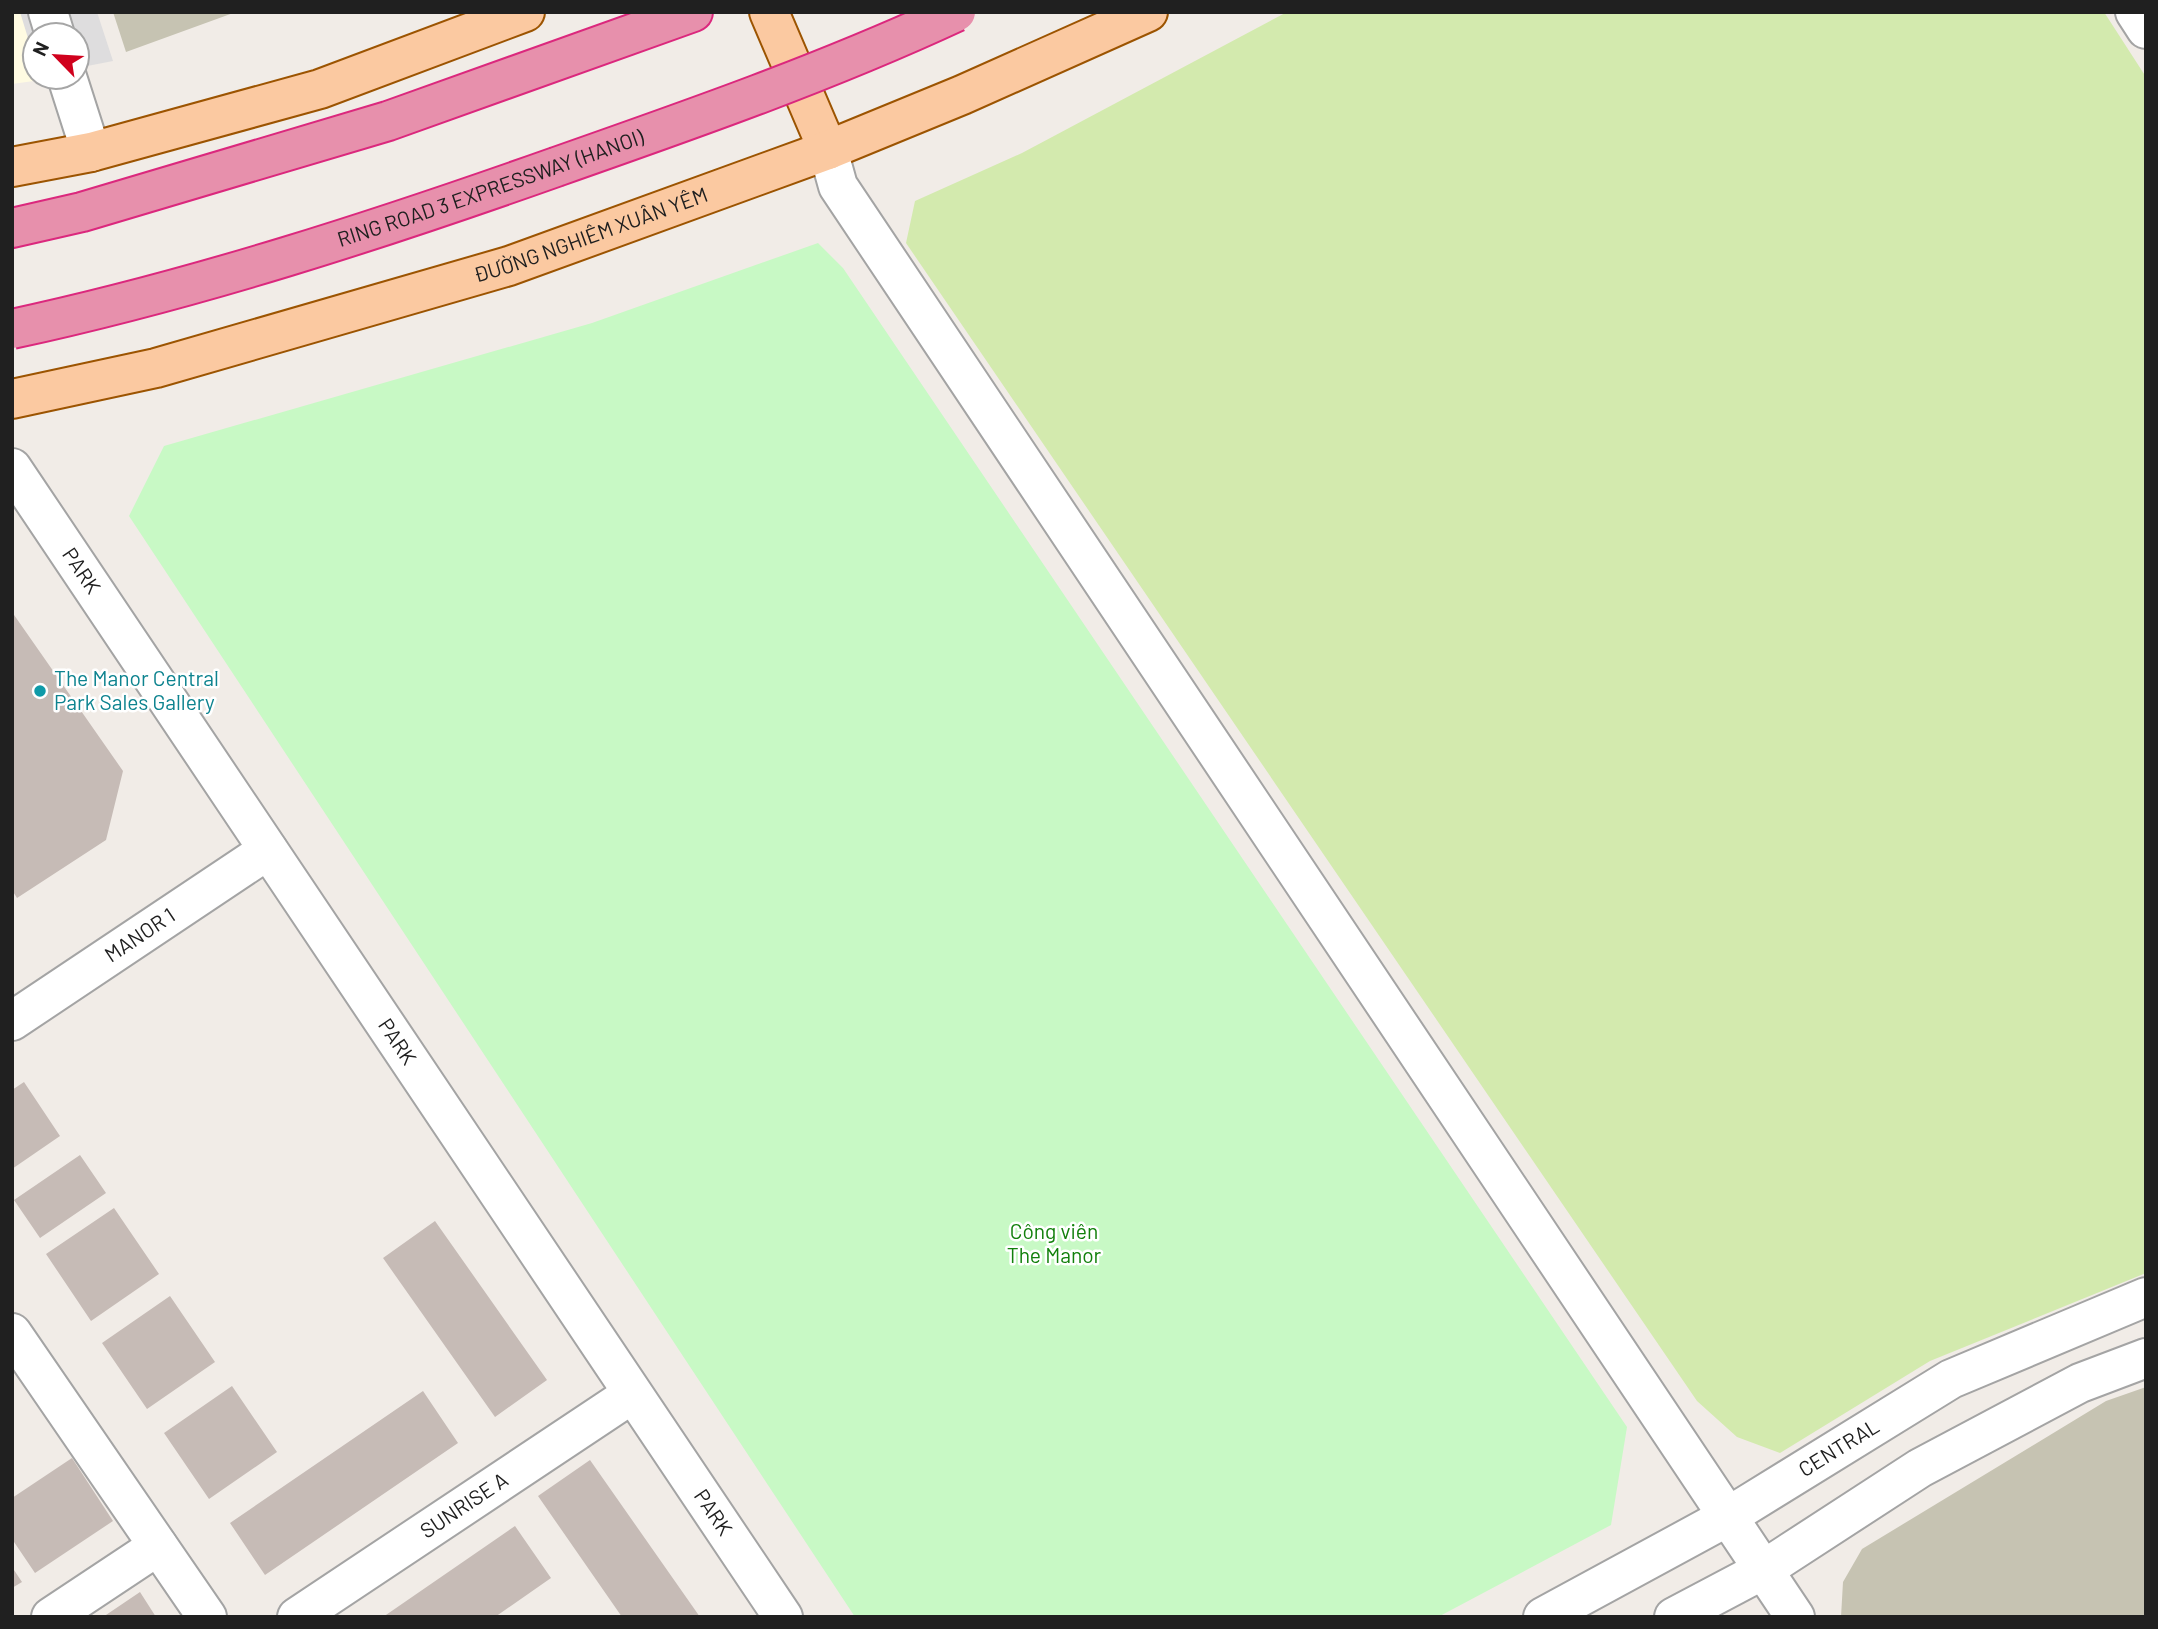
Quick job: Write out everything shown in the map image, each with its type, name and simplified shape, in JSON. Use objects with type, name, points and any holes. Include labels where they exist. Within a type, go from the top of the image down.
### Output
[{"type":"highway","points":[[12,228],[82,212],[388,121],[693,12]]},
{"type":"highway","name":"RING ROAD 3 EXPRESSWAY (HANOI)","points":[[12,329],[106,309],[418,216],[685,122],[956,12]]},
{"type":"main road","points":[[12,167],[91,152],[320,89],[525,12]]},
{"type":"main road","points":[[769,12],[828,150]]},
{"type":"main road","name":"ĐƯỜNG NGHIÊM XUÂN YÊM","points":[[12,399],[156,368],[509,266],[828,150],[962,95],[1148,12]]},
{"type":"street","points":[[2135,12],[2146,29]]},
{"type":"street","points":[[71,91],[91,152]]},
{"type":"street","points":[[828,150],[838,186],[859,219],[1796,1617]]},
{"type":"street","name":"PARK","points":[[12,468],[783,1617]]},
{"type":"street","name":"MANOR 1","points":[[12,1021],[268,850]]},
{"type":"street","name":"CENTRAL","points":[[1543,1617],[1729,1516],[1951,1379],[2146,1297]]},
{"type":"street","points":[[12,1334],[207,1617]]},
{"type":"street","points":[[1674,1617],[1763,1570],[1920,1468],[2080,1383],[2146,1358]]},
{"type":"street","name":"SUNRISE A","points":[[297,1617],[632,1394]]},
{"type":"street","points":[[51,1617],[158,1546]]},
{"type":"shaded area","points":[[12,12],[97,12],[113,61],[91,65],[91,21],[21,21],[21,37]]},
{"type":"shaded area","points":[[12,12],[20,12],[23,21],[21,83],[12,84]]},
{"type":"shaded area","points":[[113,12],[236,12],[126,52]]},
{"type":"shaded area","points":[[2146,1387],[2146,1617],[1841,1617],[1843,1582],[1862,1549],[2106,1401]]},
{"type":"green space","points":[[1287,12],[2104,12],[2146,77],[2146,1273],[1930,1361],[1780,1453],[1737,1437],[1697,1401],[906,243],[915,201],[1022,153]]},
{"type":"green space","name":"Công viên The Manor","points":[[818,243],[843,268],[1627,1427],[1611,1525],[1438,1617],[855,1617],[129,516],[164,446],[592,323]]},
{"type":"building","name":"The Manor Central Park Sales Gallery","points":[[12,612],[123,771],[106,840],[17,898],[12,890]]},
{"type":"building","points":[[24,1082],[60,1136],[12,1169],[12,1090]]},
{"type":"building","points":[[80,1155],[106,1193],[40,1238],[14,1200]]},
{"type":"building","points":[[114,1208],[159,1274],[91,1321],[46,1254]]},
{"type":"building","points":[[435,1221],[547,1380],[495,1417],[383,1258]]},
{"type":"building","points":[[170,1296],[215,1362],[147,1409],[102,1343]]},
{"type":"building","points":[[232,1386],[277,1452],[209,1499],[164,1433]]},
{"type":"building","points":[[423,1391],[458,1443],[265,1575],[230,1523]]},
{"type":"building","points":[[72,1458],[113,1521],[35,1573],[12,1539],[12,1498]]},
{"type":"building","points":[[590,1460],[700,1617],[622,1617],[538,1496]]},
{"type":"building","points":[[515,1526],[551,1578],[495,1617],[383,1617]]},
{"type":"building","points":[[12,1567],[22,1582],[12,1588]]},
{"type":"building","points":[[140,1592],[156,1617],[103,1617]]},
{"type":"place","name":"The Manor Central Park Sales Gallery","points":[[40,691]]}]
